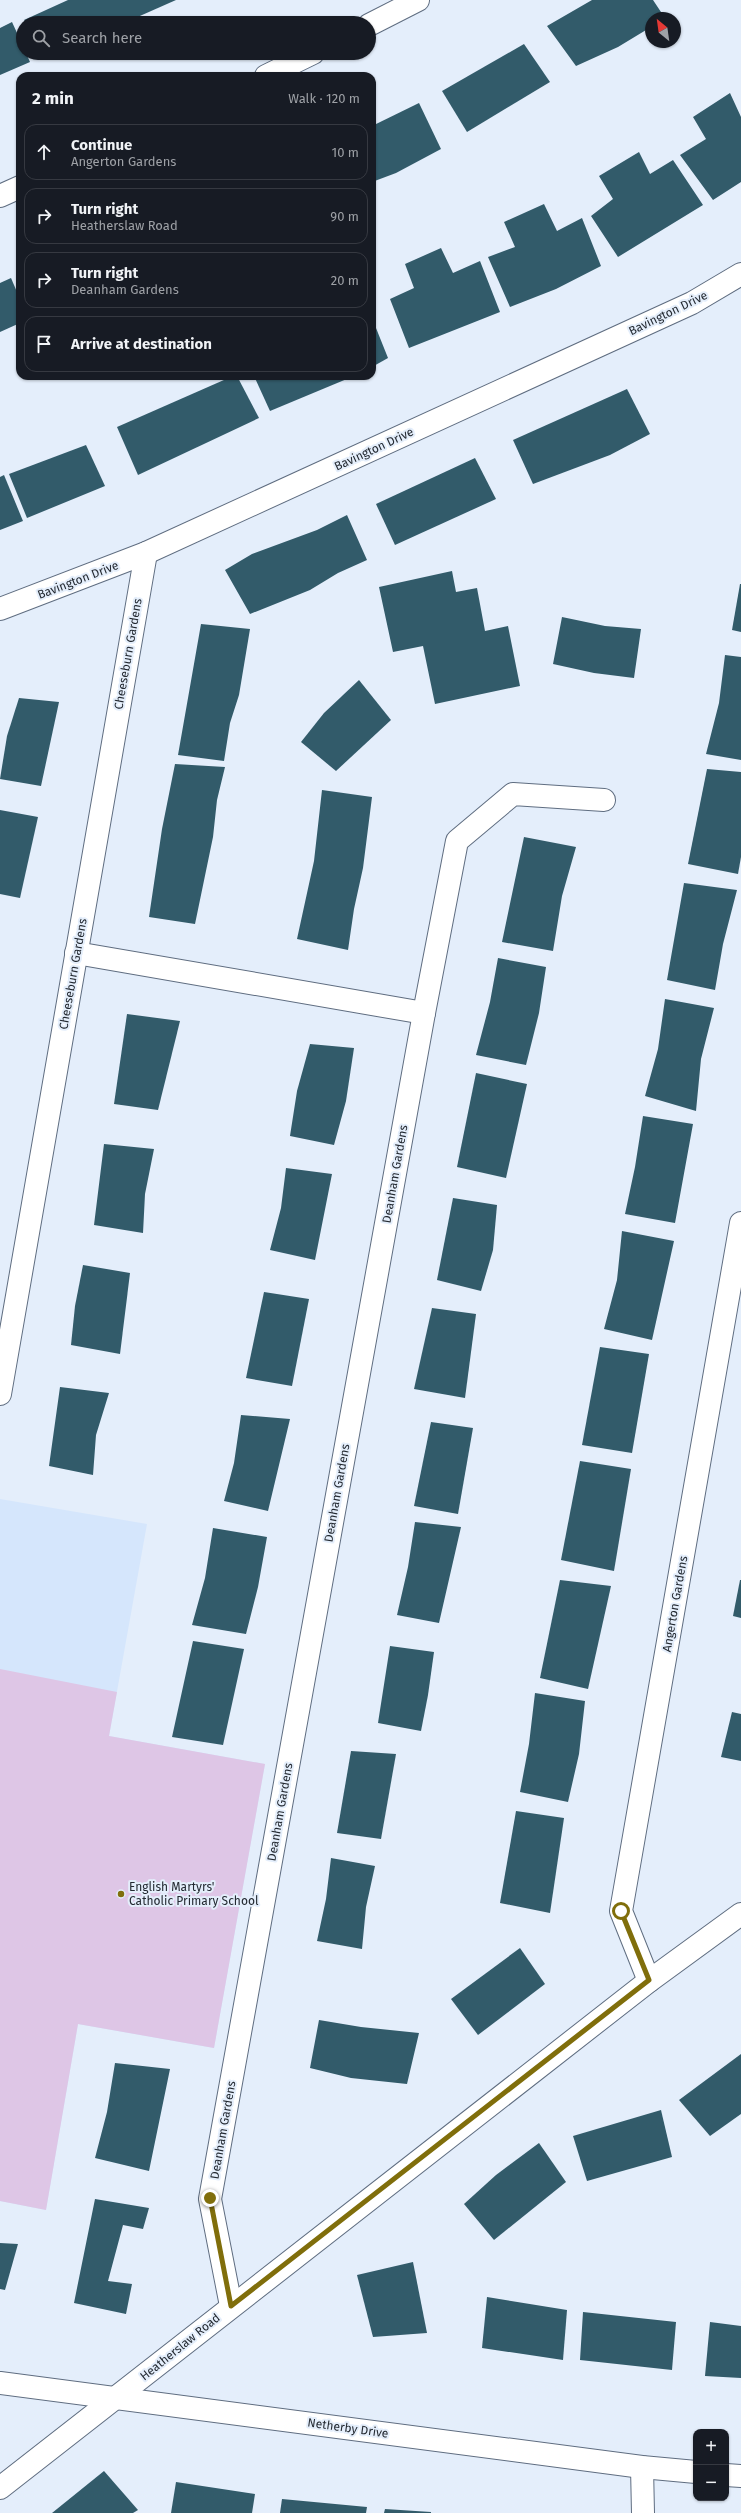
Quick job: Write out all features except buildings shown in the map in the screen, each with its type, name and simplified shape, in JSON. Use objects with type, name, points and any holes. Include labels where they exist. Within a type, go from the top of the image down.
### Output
[{"type":"street","points":[[376,21],[418,0]]},
{"type":"street","points":[[274,72],[299,60]]},
{"type":"street","points":[[0,196],[16,189]]},
{"type":"street","name":"Bavington Drive","points":[[0,609],[146,554],[692,303],[741,274]]},
{"type":"street","name":"Cheeseburn Gardens","points":[[0,1394],[146,554]]},
{"type":"street","name":"Deanham Gardens","points":[[231,2306],[210,2198],[424,1012],[457,841],[513,794],[604,800]]},
{"type":"street","points":[[76,953],[424,1012]]},
{"type":"street","name":"Angerton Gardens","points":[[649,1980],[621,1911],[741,1223]]},
{"type":"street","name":"Heatherslaw Road","points":[[0,2488],[118,2398],[231,2306],[649,1980],[741,1914]]},
{"type":"street","name":"Netherby Drive","points":[[0,2383],[642,2467],[693,2472]]},
{"type":"street","points":[[642,2467],[643,2513]]},
{"type":"street","points":[[729,2475],[741,2476]]},
{"type":"shaded area","name":"English Martyrs' Catholic Primary School","points":[[0,1499],[147,1524],[109,1736],[265,1764],[214,2048],[78,2024],[46,2210],[0,2201]]},
{"type":"shaded area","name":"English Martyrs' Catholic Primary School","points":[[0,1669],[117,1692],[109,1736],[265,1764],[214,2048],[78,2024],[46,2210],[0,2201]]},
{"type":"place","name":"English Martyrs' Catholic Primary School","points":[[121,1894]]},
{"type":"route","points":[[210,2198],[231,2306],[649,1980],[621,1911]]}]
